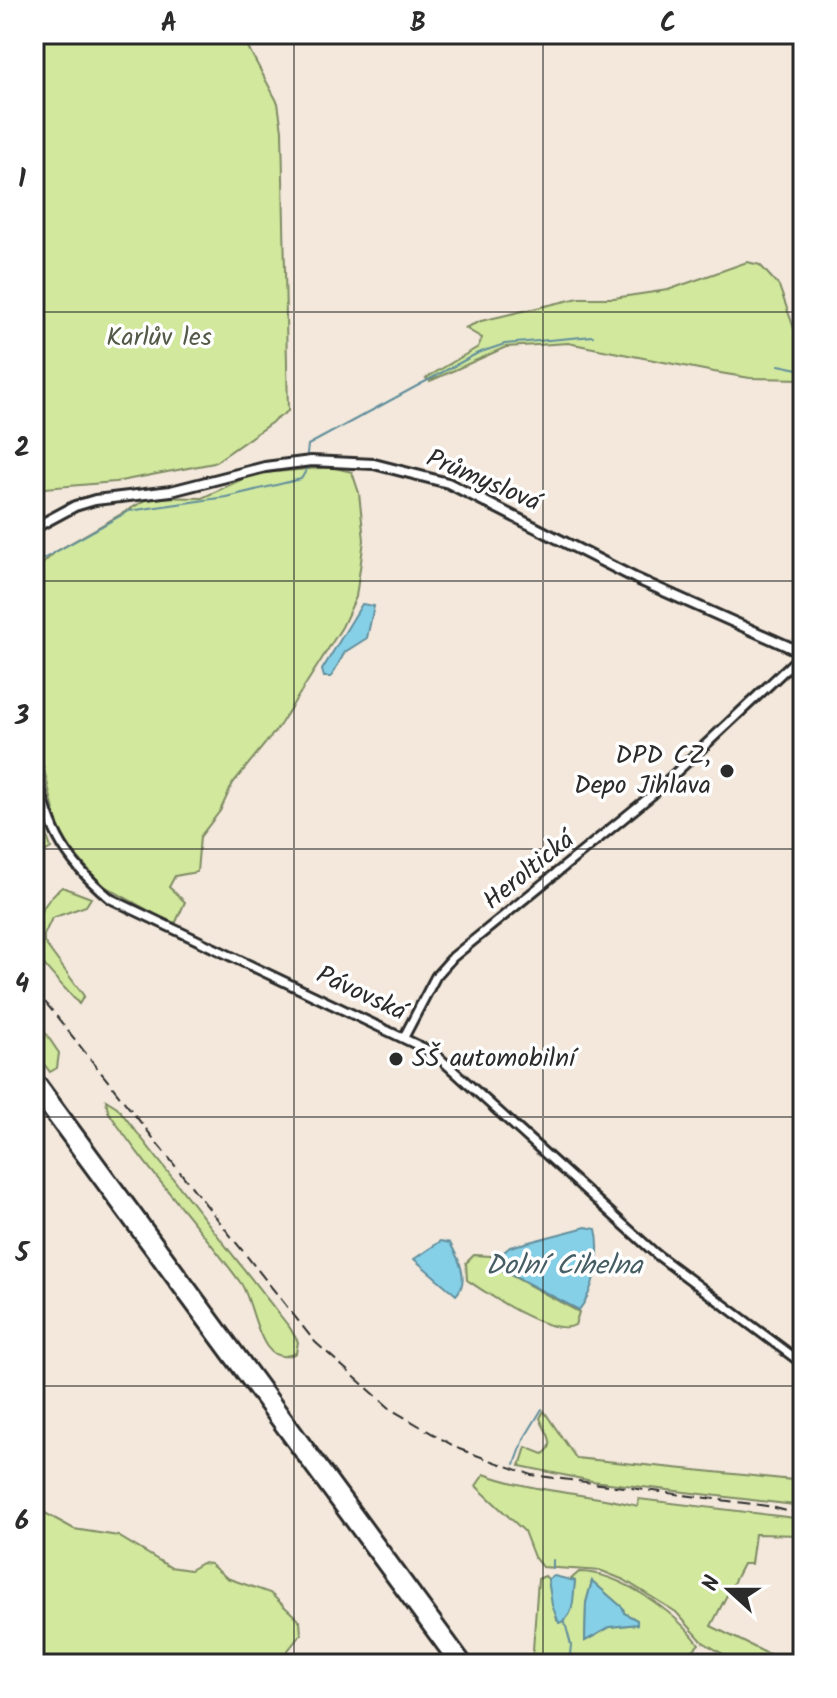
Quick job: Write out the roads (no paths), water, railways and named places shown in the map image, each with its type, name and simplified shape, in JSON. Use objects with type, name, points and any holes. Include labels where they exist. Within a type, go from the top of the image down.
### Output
[{"type":"highway","points":[[34,1075],[467,1664]]},
{"type":"highway","points":[[36,1094],[456,1664]]},
{"type":"main road","name":"Průmyslová","points":[[34,528],[75,506],[95,500],[171,491],[265,467],[308,462],[374,464],[448,483],[637,579],[735,620],[803,654]]},
{"type":"street","name":"Heroltická","points":[[404,1037],[436,976],[453,957],[652,795],[803,654]]},
{"type":"street","name":"Pávovská","points":[[34,761],[48,820],[60,847],[87,880],[111,899],[404,1037],[447,1063],[660,1258],[803,1364]]},
{"type":"water","points":[[362,604],[374,606],[367,638],[345,652],[331,677],[324,677],[322,670]]},
{"type":"water","name":"Dolní Cihelna","points":[[586,1227],[596,1229],[597,1260],[593,1283],[579,1310],[500,1269],[504,1252],[510,1247]]},
{"type":"water","points":[[441,1241],[450,1243],[462,1270],[462,1283],[456,1295],[414,1259]]},
{"type":"water","points":[[554,1576],[575,1581],[571,1612],[559,1623],[552,1605],[548,1579]]},
{"type":"water","points":[[592,1581],[623,1608],[624,1613],[637,1620],[637,1624],[610,1627],[585,1641],[586,1603]]},
{"type":"waterway","points":[[307,454],[308,445],[478,353],[505,344],[593,336]]},
{"type":"waterway","points":[[779,365],[803,370]]},
{"type":"waterway","points":[[34,564],[129,511],[226,497],[301,479],[307,469]]},
{"type":"waterway","points":[[515,1464],[525,1437],[542,1409]]},
{"type":"waterway","points":[[553,1560],[553,1569]]},
{"type":"waterway","points":[[564,1619],[571,1645],[569,1664]]},
{"type":"railway","points":[[34,988],[315,1342],[392,1410],[459,1449],[532,1475],[767,1506],[803,1515]]},
{"type":"place","name":"DPD CZ, Depo Jihlava","points":[[727,771]]},
{"type":"place","name":"SŠ automobilní","points":[[396,1059]]},
{"type":"park label","name":"Karlův les","points":[[159,338]]}]
